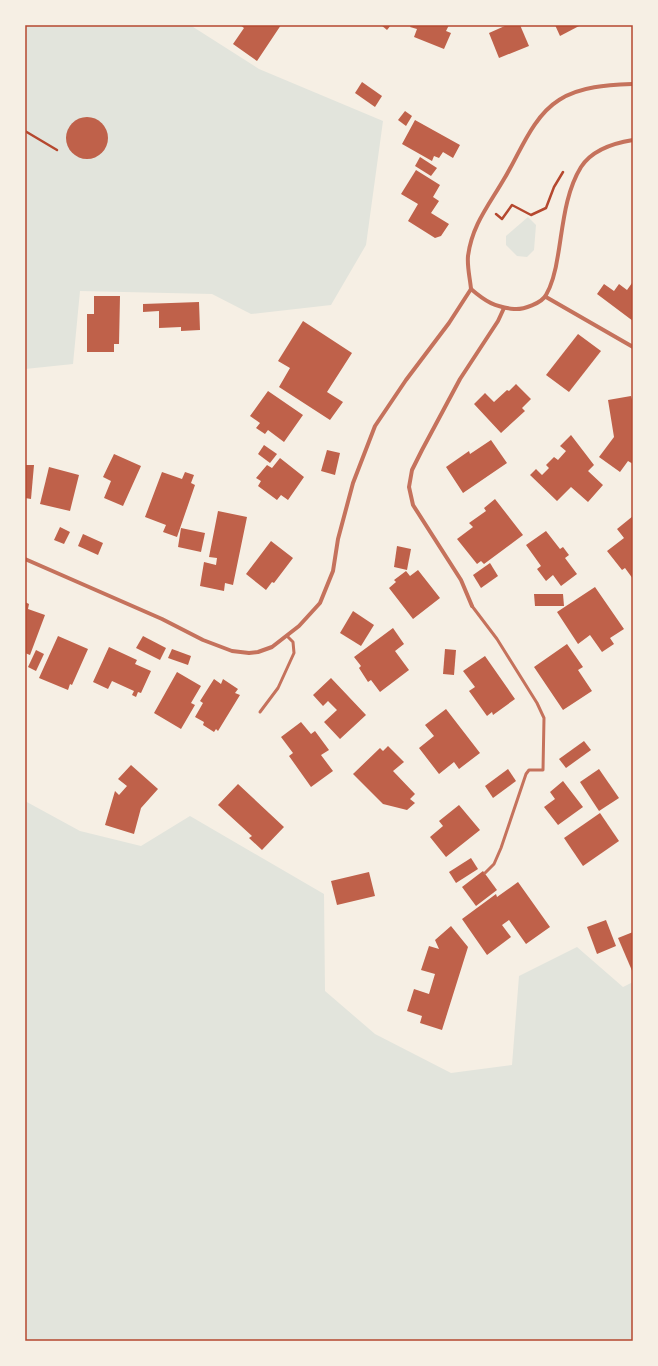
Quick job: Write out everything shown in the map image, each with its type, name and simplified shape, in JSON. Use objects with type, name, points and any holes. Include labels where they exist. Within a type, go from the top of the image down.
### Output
[{"type":"street","points":[[25,560],[162,618],[203,640],[232,652],[258,652],[272,647],[287,636],[311,614],[320,603],[333,571],[338,540],[353,483],[375,426],[406,380],[449,323],[471,289],[468,256],[475,230],[486,207],[504,180],[532,130],[544,112],[558,100],[568,95],[583,90],[633,84]]},
{"type":"street","points":[[471,289],[487,302],[495,306],[520,310],[531,306],[546,297],[555,272],[573,182],[582,166],[592,155],[603,148],[633,140]]},
{"type":"street","points":[[546,297],[633,347]]},
{"type":"street","points":[[472,606],[461,580],[413,505],[409,487],[412,470],[422,450],[460,379],[498,321],[504,308]]},
{"type":"lane","points":[[472,606],[497,639],[537,703],[544,718],[543,770],[529,770],[526,774],[501,848],[494,864],[485,873]]},
{"type":"lane","points":[[260,712],[278,688],[294,653],[293,642],[287,636]]},
{"type":"path","points":[[25,131],[57,150]]},
{"type":"path","points":[[486,207],[502,219],[512,205],[531,216],[546,208],[554,187],[564,169]]},
{"type":"shaded area","points":[[25,25],[190,25],[259,69],[383,121],[366,245],[331,305],[251,314],[212,294],[80,291],[73,364],[25,369]]},
{"type":"shaded area","points":[[528,217],[536,225],[534,250],[527,257],[517,256],[506,245],[506,236]]},
{"type":"shaded area","points":[[25,801],[80,831],[141,846],[190,816],[324,894],[325,991],[375,1034],[451,1073],[512,1065],[519,976],[577,947],[623,987],[633,982],[633,1341],[25,1341]]},
{"type":"building","points":[[240,25],[281,25],[257,61],[233,44],[244,28]]},
{"type":"building","points":[[381,25],[391,25],[387,30]]},
{"type":"building","points":[[411,25],[449,25],[446,31],[451,33],[444,49],[414,37],[417,29],[410,27]]},
{"type":"building","points":[[507,25],[520,25],[529,46],[499,58],[489,33]]},
{"type":"building","points":[[555,25],[581,25],[560,36]]},
{"type":"building","points":[[362,82],[382,96],[375,107],[355,93]]},
{"type":"building","points":[[405,111],[412,116],[406,126],[398,120]]},
{"type":"building","points":[[87,117],[102,123],[108,138],[102,153],[87,159],[72,153],[66,138],[72,123]]},
{"type":"building","points":[[415,120],[460,145],[453,158],[443,152],[439,158],[434,156],[432,161],[402,144]]},
{"type":"building","points":[[420,157],[437,168],[431,176],[415,166]]},
{"type":"building","points":[[416,170],[440,185],[433,197],[439,201],[431,213],[449,224],[441,236],[435,238],[408,221],[418,204],[401,194]]},
{"type":"building","points":[[632,283],[633,321],[597,294],[604,284],[614,291],[619,284],[627,290]]},
{"type":"building","points":[[94,296],[120,296],[119,344],[114,344],[114,352],[87,352],[87,314],[94,314]]},
{"type":"building","points":[[199,302],[200,330],[181,331],[181,327],[159,328],[159,311],[143,312],[143,304]]},
{"type":"building","points":[[303,321],[352,353],[327,392],[343,402],[330,420],[279,387],[290,368],[278,361]]},
{"type":"building","points":[[578,334],[601,351],[569,392],[546,375]]},
{"type":"building","points":[[516,384],[531,399],[522,408],[525,411],[501,433],[474,404],[485,393],[494,402]]},
{"type":"building","points":[[268,391],[303,415],[284,442],[268,430],[265,434],[256,428],[260,423],[250,416]]},
{"type":"building","points":[[631,396],[633,403],[633,464],[628,461],[620,472],[599,457],[614,437],[608,400]]},
{"type":"building","points":[[571,435],[594,465],[588,471],[603,485],[588,502],[571,487],[557,501],[530,475],[536,469],[542,475],[549,468],[546,465],[554,457],[558,460],[566,451],[560,446]]},
{"type":"building","points":[[491,440],[507,463],[463,493],[446,467],[469,451],[470,454]]},
{"type":"building","points":[[264,445],[277,454],[270,463],[258,454]]},
{"type":"building","points":[[327,450],[340,453],[335,475],[321,471]]},
{"type":"building","points":[[114,454],[141,466],[123,506],[104,498],[111,481],[103,477]]},
{"type":"building","points":[[280,458],[304,477],[288,500],[281,495],[277,500],[258,486],[261,481],[256,478],[267,465],[272,468]]},
{"type":"building","points":[[25,465],[34,465],[31,499],[25,498]]},
{"type":"building","points":[[49,467],[79,475],[70,511],[40,504]]},
{"type":"building","points":[[162,472],[182,479],[185,472],[194,475],[191,483],[195,485],[177,537],[163,532],[166,525],[145,517]]},
{"type":"building","points":[[495,499],[523,535],[484,564],[481,561],[477,564],[457,539],[473,527],[469,523],[486,511],[484,508]]},
{"type":"building","points":[[218,511],[247,517],[233,585],[225,583],[224,591],[200,586],[204,562],[216,565],[217,558],[209,557]]},
{"type":"building","points":[[633,516],[633,579],[625,568],[622,570],[607,551],[624,538],[617,529]]},
{"type":"building","points":[[60,527],[70,532],[64,544],[54,540]]},
{"type":"building","points":[[181,528],[205,533],[201,552],[178,547]]},
{"type":"building","points":[[546,531],[560,549],[563,547],[569,555],[565,558],[577,574],[561,586],[553,575],[546,581],[537,569],[541,566],[526,545]]},
{"type":"building","points":[[83,534],[103,543],[98,555],[78,546]]},
{"type":"building","points":[[271,541],[293,558],[274,583],[272,582],[266,590],[246,574]]},
{"type":"building","points":[[397,546],[411,549],[407,570],[394,567]]},
{"type":"building","points":[[490,563],[498,576],[481,588],[473,575]]},
{"type":"building","points":[[418,570],[440,598],[413,619],[389,588],[396,582],[394,580],[406,571],[410,576]]},
{"type":"building","points":[[595,587],[624,629],[610,638],[614,644],[602,652],[590,635],[578,644],[557,612]]},
{"type":"building","points":[[534,594],[563,594],[564,606],[535,606]]},
{"type":"building","points":[[25,602],[29,604],[28,609],[45,615],[30,655],[25,653]]},
{"type":"building","points":[[353,611],[374,625],[361,646],[340,633]]},
{"type":"building","points":[[393,628],[404,644],[395,651],[409,670],[380,692],[371,680],[368,682],[359,668],[361,666],[354,657]]},
{"type":"building","points":[[58,636],[88,649],[72,685],[70,684],[68,690],[39,678]]},
{"type":"building","points":[[143,636],[166,648],[160,660],[136,648]]},
{"type":"building","points":[[567,644],[583,667],[578,670],[592,691],[563,710],[534,667]]},
{"type":"building","points":[[109,647],[137,660],[135,664],[151,671],[141,693],[138,692],[136,697],[132,695],[134,691],[112,681],[108,689],[93,682]]},
{"type":"building","points":[[172,649],[191,656],[188,665],[168,658]]},
{"type":"building","points":[[445,649],[456,650],[454,675],[443,674]]},
{"type":"building","points":[[36,650],[44,654],[36,671],[28,667]]},
{"type":"building","points":[[485,656],[515,699],[493,715],[492,712],[487,716],[469,691],[475,687],[463,671]]},
{"type":"building","points":[[177,672],[201,686],[191,703],[195,705],[181,729],[154,713]]},
{"type":"building","points":[[331,678],[366,715],[340,739],[324,722],[337,710],[328,701],[323,706],[313,695]]},
{"type":"building","points":[[214,679],[221,684],[223,679],[238,689],[235,693],[240,695],[218,731],[216,729],[214,732],[203,725],[204,722],[195,717],[203,703],[200,701]]},
{"type":"building","points":[[446,709],[480,753],[459,769],[454,762],[439,774],[419,748],[434,736],[425,725]]},
{"type":"building","points":[[301,722],[311,734],[315,731],[329,750],[321,755],[333,771],[311,787],[289,756],[293,753],[281,737]]},
{"type":"building","points":[[584,741],[591,750],[566,768],[559,759]]},
{"type":"building","points":[[388,746],[404,762],[393,771],[415,794],[410,799],[415,803],[407,810],[383,804],[353,774],[380,748],[383,751]]},
{"type":"building","points":[[131,765],[158,789],[141,808],[134,834],[105,825],[115,791],[119,795],[127,786],[118,779]]},
{"type":"building","points":[[508,769],[516,781],[493,798],[485,786]]},
{"type":"building","points":[[599,769],[619,798],[599,811],[580,782]]},
{"type":"building","points":[[563,781],[583,807],[558,825],[544,807],[555,799],[550,792]]},
{"type":"building","points":[[238,784],[284,827],[262,850],[249,838],[252,836],[218,805]]},
{"type":"building","points":[[459,805],[480,830],[446,857],[430,837],[443,826],[439,821]]},
{"type":"building","points":[[600,813],[619,841],[583,866],[564,838]]},
{"type":"building","points":[[471,858],[478,869],[456,883],[449,872]]},
{"type":"building","points":[[483,871],[497,890],[476,906],[462,887]]},
{"type":"building","points":[[369,872],[375,896],[337,905],[331,881]]},
{"type":"building","points":[[518,882],[550,927],[526,944],[509,920],[502,925],[511,937],[487,955],[462,919],[496,894],[497,897]]},
{"type":"building","points":[[606,920],[616,946],[597,954],[587,927]]},
{"type":"building","points":[[451,926],[468,947],[442,1030],[420,1023],[422,1016],[407,1011],[414,989],[429,994],[435,974],[421,970],[429,946],[439,949],[435,940]]},
{"type":"building","points":[[633,932],[633,973],[618,938]]}]
